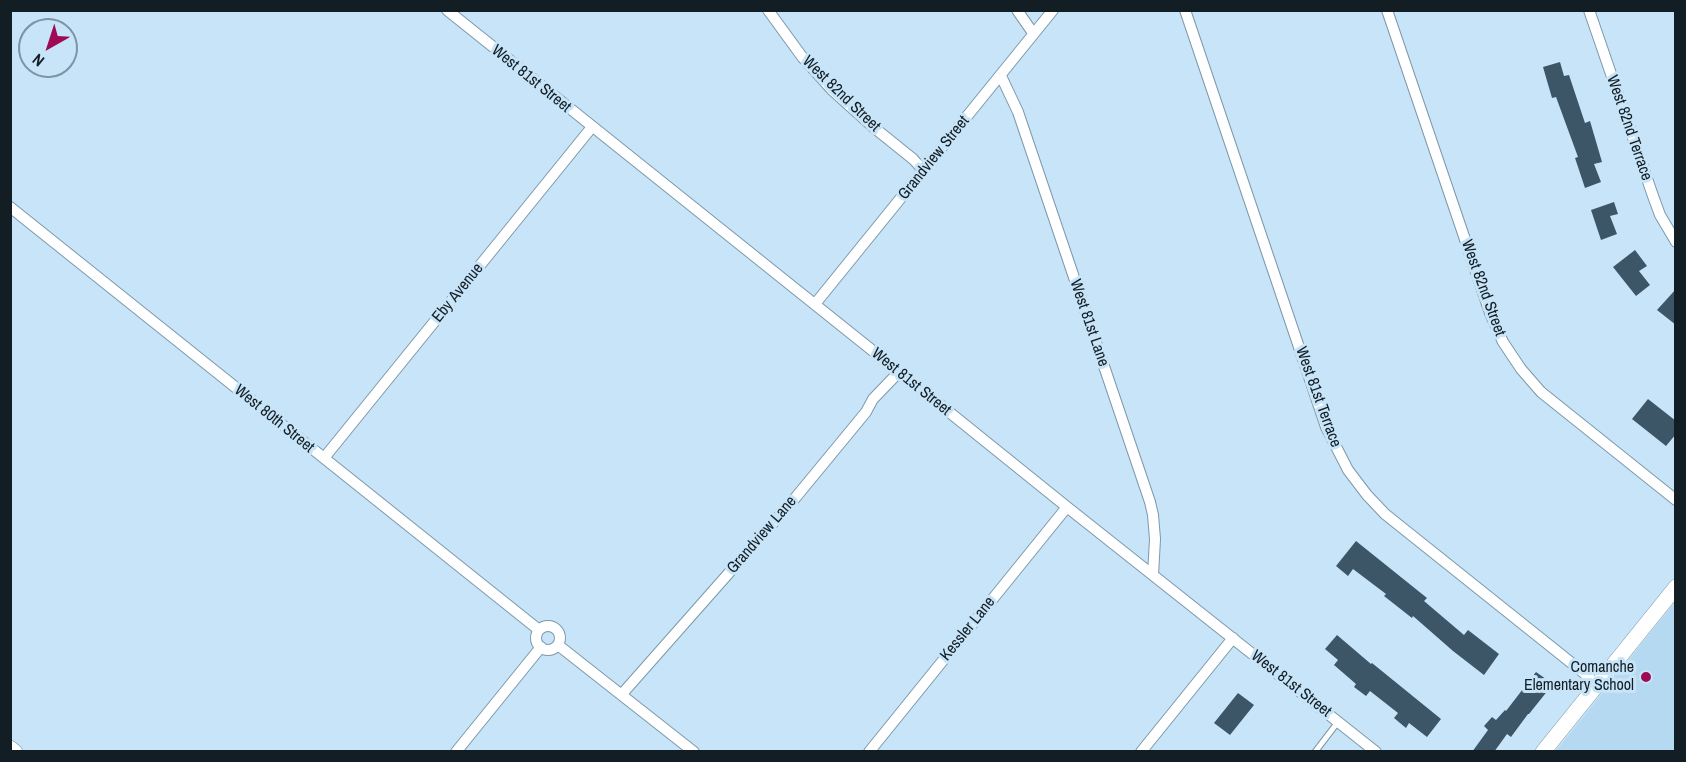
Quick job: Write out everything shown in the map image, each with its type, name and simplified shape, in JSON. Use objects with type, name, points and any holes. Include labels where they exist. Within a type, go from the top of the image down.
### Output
[{"type":"street","name":"West 82nd Street","points":[[768,10],[803,58],[832,90],[923,170]]},
{"type":"street","points":[[1017,10],[1034,33]]},
{"type":"street","name":"Grandview Street","points":[[815,304],[1053,10]]},
{"type":"street","name":"West 81st Terrace","points":[[1185,10],[1326,427],[1348,470],[1385,514],[1584,672],[1597,685]]},
{"type":"street","name":"West 82nd Street","points":[[1388,10],[1486,302],[1503,342],[1521,369],[1541,392],[1676,500]]},
{"type":"street","name":"West 82nd Terrace","points":[[1589,10],[1647,181],[1660,215],[1676,242]]},
{"type":"street","name":"West 81st Street","points":[[454,12],[592,127],[898,373],[1376,752]]},
{"type":"street","name":"West 81st Lane","points":[[1001,76],[1018,112],[1153,514],[1155,539],[1153,575]]},
{"type":"street","name":"Eby Avenue","points":[[324,458],[592,127]]},
{"type":"street","name":"West 80th Street","points":[[10,207],[538,630]]},
{"type":"street","name":"Grandview Lane","points":[[622,694],[796,497],[866,412],[873,399],[898,373]]},
{"type":"street","name":"Kessler Lane","points":[[869,752],[1067,507]]},
{"type":"street","points":[[1543,752],[1676,587]]},
{"type":"street","points":[[546,625],[554,627],[561,636],[558,645],[549,650],[541,648],[536,637],[538,630],[546,625]]},
{"type":"street","points":[[1141,752],[1233,638]]},
{"type":"street","points":[[558,645],[694,752]]},
{"type":"street","points":[[456,752],[541,648]]},
{"type":"street","points":[[10,748],[15,752]]},
{"type":"lane","points":[[1315,752],[1338,722]]},
{"type":"shaded area","name":"Comanche Elementary School","points":[[1675,602],[1675,751],[1556,751]]},
{"type":"building","points":[[1560,62],[1564,76],[1569,75],[1585,123],[1590,121],[1602,162],[1594,164],[1601,182],[1585,188],[1575,158],[1578,157],[1556,97],[1552,98],[1543,67]]},
{"type":"building","points":[[1614,202],[1618,214],[1610,216],[1617,234],[1601,240],[1591,210]]},
{"type":"building","points":[[1635,250],[1647,266],[1639,271],[1650,285],[1636,296],[1613,267]]},
{"type":"building","points":[[1676,289],[1676,325],[1657,310]]},
{"type":"building","points":[[1648,399],[1676,421],[1676,434],[1666,446],[1632,419]]},
{"type":"building","points":[[1356,541],[1427,598],[1424,601],[1464,635],[1468,630],[1499,654],[1484,675],[1353,569],[1348,576],[1336,566]]},
{"type":"building","points":[[1337,635],[1441,719],[1427,737],[1409,723],[1406,728],[1394,718],[1398,713],[1370,691],[1366,696],[1354,687],[1356,684],[1334,665],[1338,660],[1325,649]]},
{"type":"building","points":[[1536,672],[1553,684],[1511,737],[1507,734],[1494,752],[1472,752],[1488,730],[1484,726],[1492,717],[1496,720],[1506,711]]},
{"type":"building","points":[[1238,693],[1254,705],[1230,735],[1214,723]]},
{"type":"place","name":"Comanche Elementary School","points":[[1646,677]]}]
